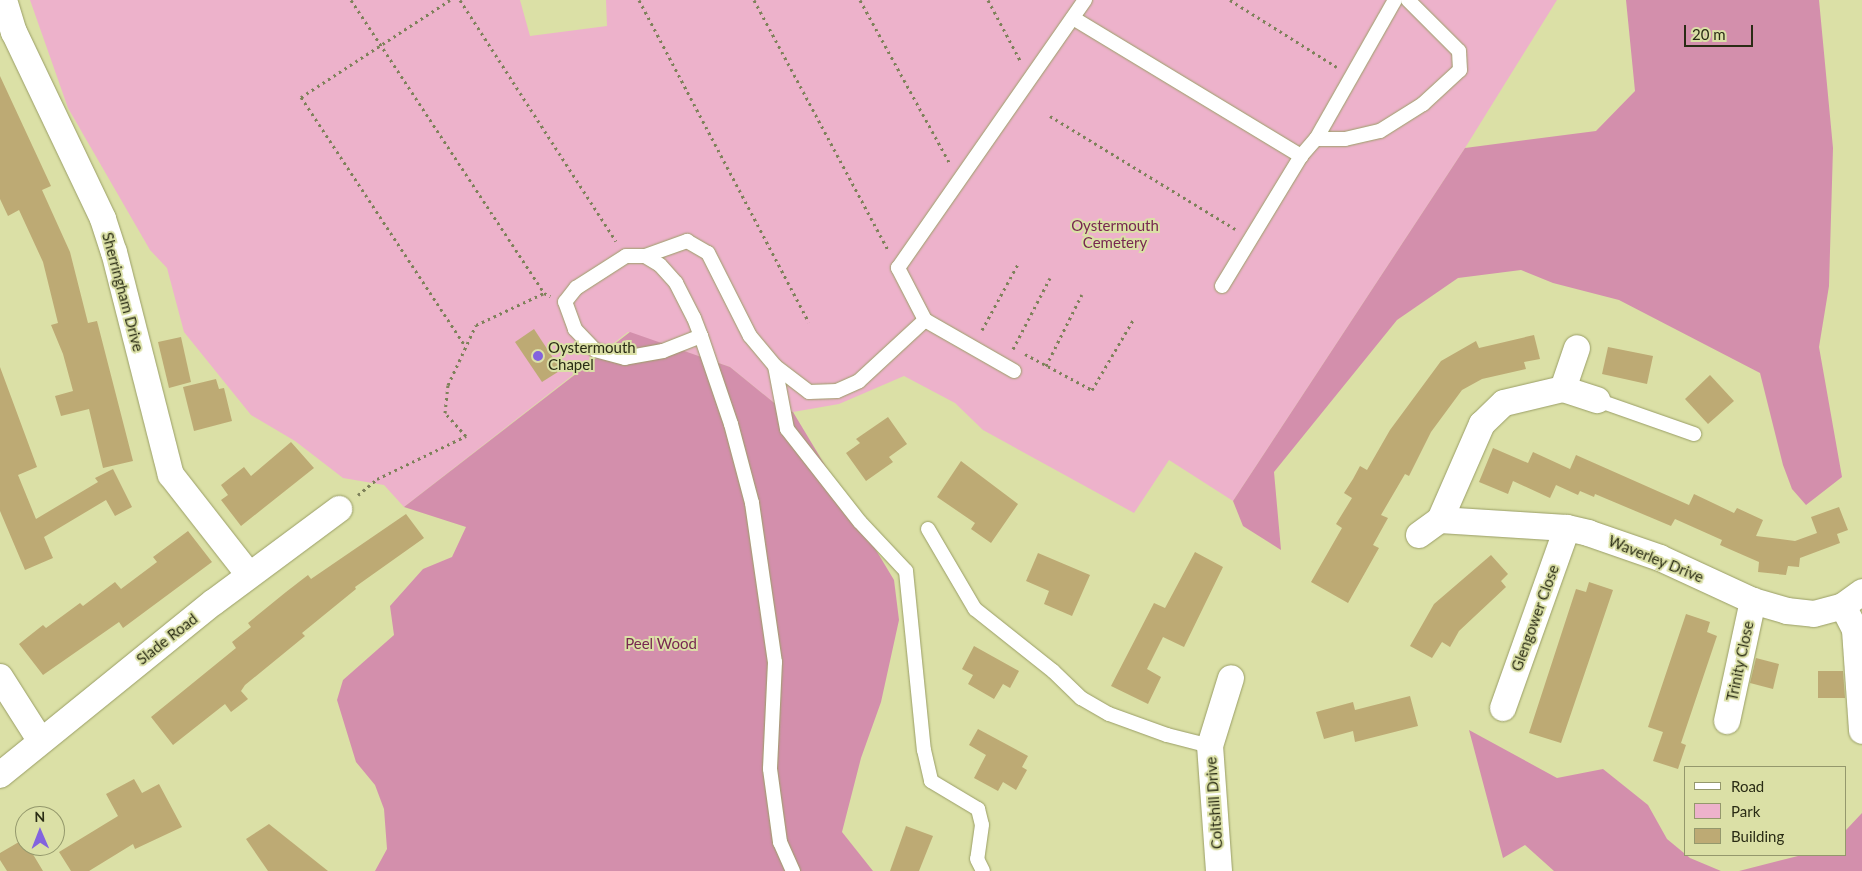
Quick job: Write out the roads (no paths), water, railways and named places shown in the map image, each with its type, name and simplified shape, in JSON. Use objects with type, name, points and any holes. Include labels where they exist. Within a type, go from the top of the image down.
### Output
[{"type":"street","name":"Sherringham Drive","points":[[4,0],[14,32],[108,236],[171,475],[250,575]]},
{"type":"street","points":[[1563,389],[1577,348]]},
{"type":"street","points":[[1419,535],[1440,520],[1482,424],[1490,414],[1504,404],[1522,397],[1563,389],[1597,400]]},
{"type":"street","name":"Slade Road","points":[[0,775],[40,740],[250,575],[339,509]]},
{"type":"street","name":"Waverley Drive","points":[[1440,520],[1567,528],[1660,558],[1753,601],[1787,611],[1814,614],[1852,599]]},
{"type":"street","name":"Glengower Close","points":[[1503,708],[1567,528]]},
{"type":"street","points":[[1852,599],[1862,731]]},
{"type":"street","name":"Trinity Close","points":[[1727,721],[1753,601]]},
{"type":"street","points":[[0,677],[40,740]]},
{"type":"street","name":"Coltshill Drive","points":[[1219,871],[1210,746],[1232,678]]},
{"type":"lane","points":[[1009,368],[926,320],[898,268],[1085,0]]},
{"type":"lane","points":[[1222,286],[1301,156],[1316,138],[1395,0]]},
{"type":"lane","points":[[1316,138],[1345,139],[1380,131],[1423,104],[1460,70],[1459,51],[1408,0]]},
{"type":"lane","points":[[1073,18],[1301,156]]},
{"type":"lane","points":[[700,336],[663,351],[625,358],[595,350],[575,329],[565,302],[576,288],[626,256],[645,256],[687,241],[708,253],[750,336],[775,366],[809,392],[837,391],[859,381],[926,320]]},
{"type":"lane","points":[[645,256],[660,265],[676,283],[700,336],[731,424],[752,503],[774,662],[770,769],[780,842],[793,871]]},
{"type":"lane","points":[[775,366],[787,429],[860,522],[906,571],[924,750],[931,781],[978,808],[982,815],[976,853],[983,871]]},
{"type":"lane","points":[[1597,400],[1694,434]]},
{"type":"lane","points":[[928,529],[974,609],[1053,671],[1081,698],[1109,714],[1167,735],[1210,746]]},
{"type":"place","name":"Oystermouth Chapel","points":[[538,356]]},
{"type":"park label","name":"Oystermouth Cemetery","points":[[1115,234]]},
{"type":"park label","name":"Peel Wood","points":[[661,644]]}]
